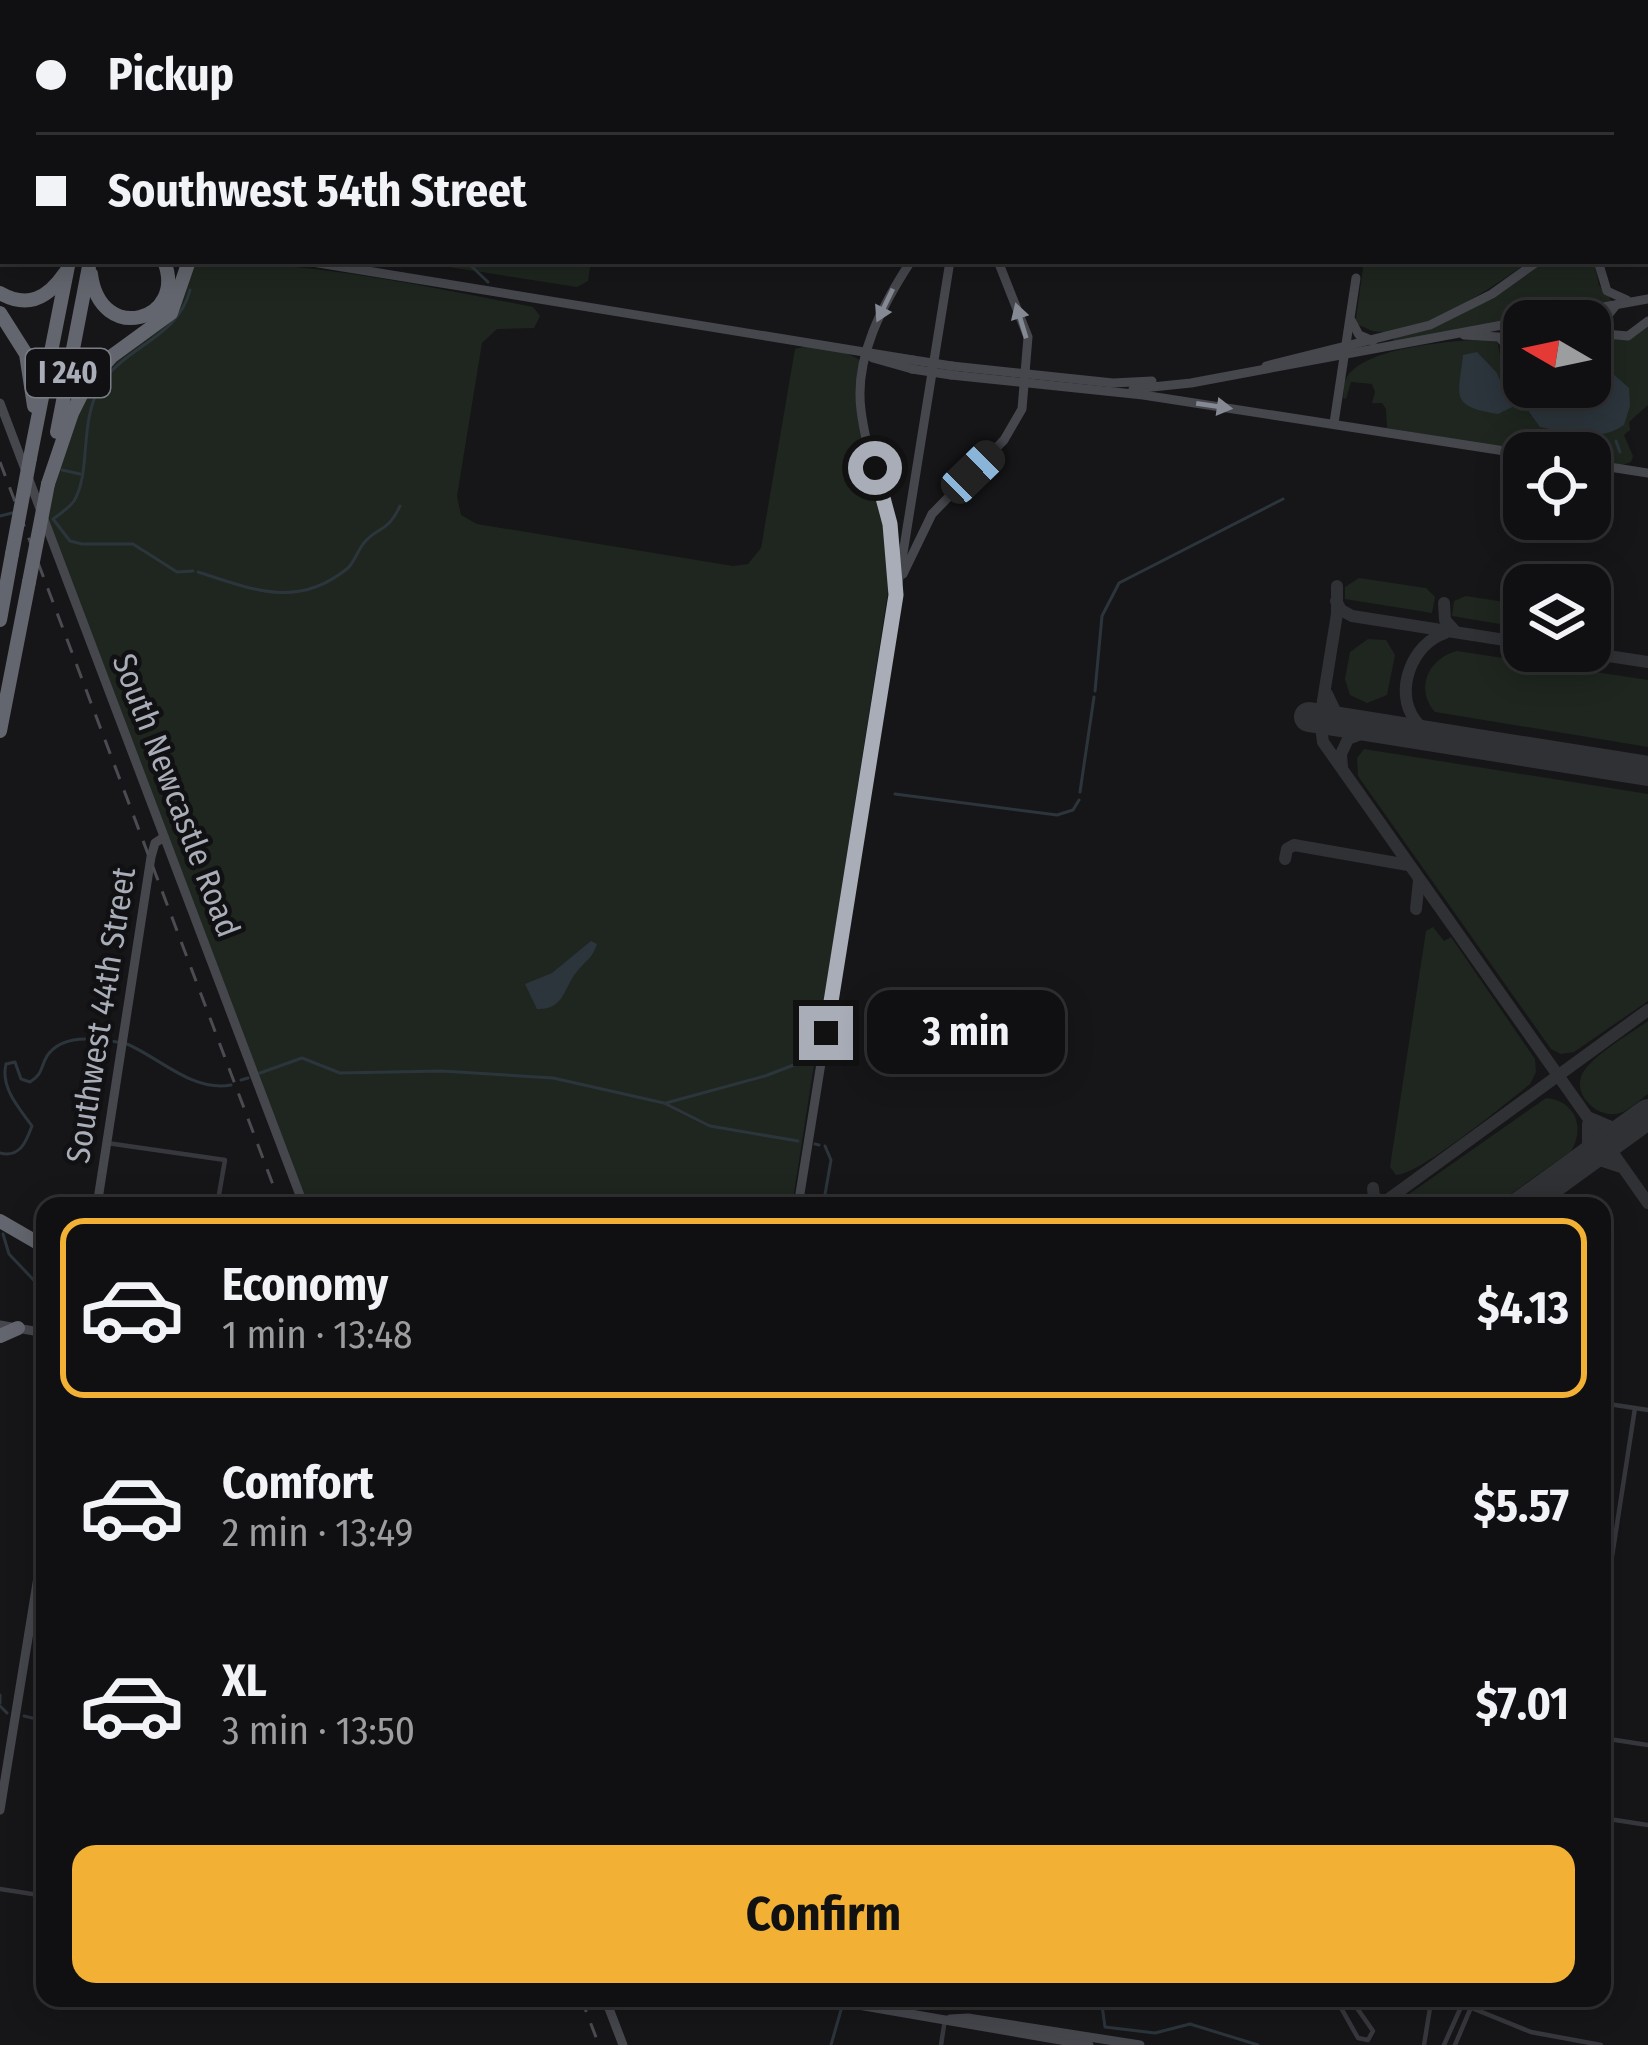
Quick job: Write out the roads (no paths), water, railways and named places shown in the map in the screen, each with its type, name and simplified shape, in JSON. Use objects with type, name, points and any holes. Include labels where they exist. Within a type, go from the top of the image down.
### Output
[{"type":"highway","points":[[90,264],[99,302],[111,313],[134,318],[149,314],[164,300],[169,281],[165,264]]},
{"type":"highway","name":"I 240","points":[[0,731],[90,264]]},
{"type":"highway","points":[[48,484],[71,413],[85,387],[112,356],[171,313],[188,264]]},
{"type":"highway","points":[[0,293],[23,301],[41,298],[55,287],[68,265]]},
{"type":"highway","name":"I 240","points":[[0,620],[68,265]]},
{"type":"highway","points":[[0,313],[16,333],[30,365],[32,448]]},
{"type":"highway","points":[[0,1220],[36,1242]]},
{"type":"highway","points":[[0,1336],[18,1328]]},
{"type":"main road","points":[[325,264],[868,353],[873,358],[1503,451]]},
{"type":"main road","points":[[896,595],[890,524],[861,411],[862,373],[884,304],[909,264]]},
{"type":"main road","points":[[799,1197],[950,264]]},
{"type":"main road","points":[[896,595],[915,542],[932,514],[1012,430],[1022,409],[1025,325],[999,264]]},
{"type":"main road","points":[[1334,423],[1342,371],[1339,352],[1358,264]]},
{"type":"main road","points":[[1098,390],[1172,386],[1339,352],[1462,311],[1533,264]]},
{"type":"main road","points":[[1599,264],[1607,291],[1630,302]]},
{"type":"main road","points":[[1611,305],[1648,298]]},
{"type":"main road","points":[[1616,304],[1601,331],[1628,336],[1648,321]]},
{"type":"main road","points":[[1339,352],[1503,325]]},
{"type":"main road","points":[[1348,326],[1373,341]]},
{"type":"main road","points":[[1459,333],[1503,342]]},
{"type":"main road","points":[[1339,352],[1342,371]]},
{"type":"main road","points":[[1342,371],[1359,352]]},
{"type":"main road","points":[[1026,379],[1113,383],[1199,378]]},
{"type":"main road","name":"South Newcastle Road","points":[[0,403],[301,1197]]},
{"type":"main road","points":[[1611,467],[1648,473]]},
{"type":"main road","name":"Southwest 44th Street","points":[[98,1197],[151,857],[155,843],[164,837]]},
{"type":"main road","points":[[151,857],[161,848],[170,853]]},
{"type":"main road","points":[[0,1325],[36,1331]]},
{"type":"main road","points":[[0,1810],[36,1589]]},
{"type":"main road","points":[[608,2007],[622,2045]]},
{"type":"main road","points":[[872,2007],[966,2026],[1140,2045]]},
{"type":"street","points":[[107,1143],[225,1160],[219,1197]]},
{"type":"street","points":[[1611,1404],[1648,1410]]},
{"type":"street","points":[[1611,1543],[1635,1408]]},
{"type":"street","points":[[1611,1739],[1648,1745]]},
{"type":"street","points":[[1611,1819],[1648,1825]]},
{"type":"street","points":[[0,1889],[36,1895]]},
{"type":"street","points":[[1341,2007],[1358,2038],[1366,2041],[1373,2034],[1360,2007]]},
{"type":"street","points":[[1424,2045],[1430,2008],[1425,2007]]},
{"type":"street","points":[[1444,2045],[1460,2007]]},
{"type":"street","points":[[1455,2045],[1471,2008],[1531,2032],[1601,2045]]},
{"type":"street","points":[[940,2045],[944,2019]]},
{"type":"street","points":[[1354,2026],[1361,2029],[1368,2023]]},
{"type":"waterway","points":[[469,264],[488,282]]},
{"type":"waterway","points":[[190,290],[175,319],[102,383],[90,413],[79,489],[72,504],[53,519],[70,541],[133,544],[177,572],[193,571]]},
{"type":"waterway","points":[[1616,441],[1620,452]]},
{"type":"waterway","points":[[62,470],[80,474]]},
{"type":"waterway","points":[[1095,691],[1102,616],[1119,583],[1283,499]]},
{"type":"waterway","points":[[198,572],[274,592],[311,589],[348,568],[363,544],[391,521],[400,506]]},
{"type":"waterway","points":[[0,516],[12,513]]},
{"type":"waterway","points":[[1080,792],[1094,697]]},
{"type":"waterway","points":[[895,794],[1057,815],[1073,810],[1079,800]]},
{"type":"waterway","points":[[0,1153],[17,1151],[32,1126],[8,1090],[6,1064],[15,1062],[21,1079],[30,1082],[61,1044],[89,1039],[117,1042]]},
{"type":"waterway","points":[[127,1044],[190,1079],[231,1085]]},
{"type":"waterway","points":[[260,1073],[302,1058],[340,1073],[442,1071],[553,1078],[664,1103],[710,1126],[798,1141]]},
{"type":"waterway","points":[[666,1103],[812,1058]]},
{"type":"waterway","points":[[241,1080],[248,1078]]},
{"type":"waterway","points":[[815,1144],[819,1145]]},
{"type":"waterway","points":[[825,1146],[831,1160],[825,1197]]},
{"type":"waterway","points":[[3,1234],[9,1254],[36,1282]]},
{"type":"waterway","points":[[0,1695],[0,1703]]},
{"type":"waterway","points":[[0,1706],[7,1713]]},
{"type":"waterway","points":[[24,1716],[36,1719]]},
{"type":"waterway","points":[[1102,2007],[1105,2027],[1155,2033],[1190,2024],[1258,2045]]},
{"type":"waterway","points":[[831,2045],[841,2010]]},
{"type":"railway","points":[[0,462],[278,1197]]},
{"type":"railway","points":[[584,2007],[599,2045]]}]
